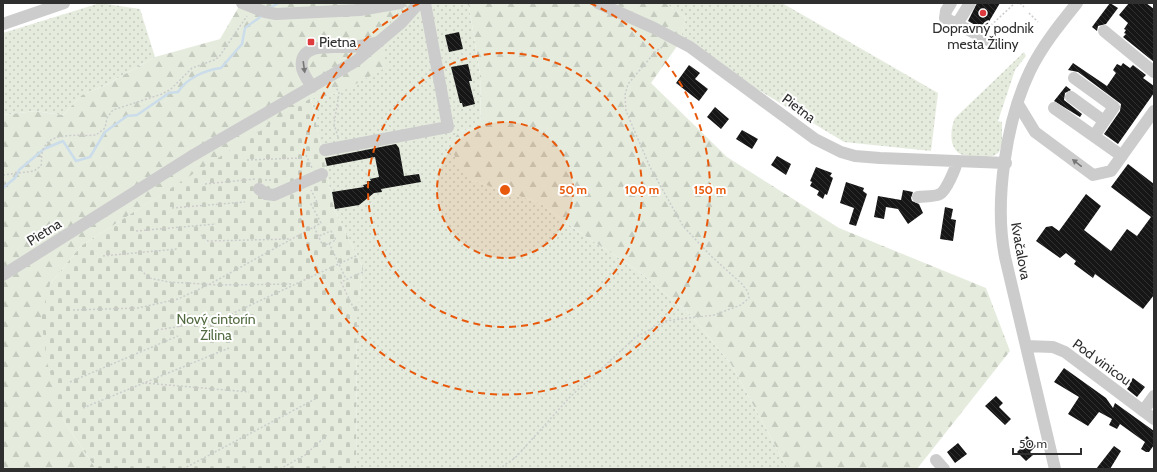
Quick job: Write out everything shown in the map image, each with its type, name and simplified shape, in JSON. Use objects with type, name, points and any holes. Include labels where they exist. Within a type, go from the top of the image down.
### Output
[{"type":"street","points":[[3,24],[64,3]]},
{"type":"street","points":[[242,3],[276,14],[360,10],[400,3]]},
{"type":"street","name":"Pietna","points":[[3,276],[192,156],[356,61],[401,23],[418,3]]},
{"type":"street","points":[[325,150],[448,127],[425,3]]},
{"type":"street","name":"Pietna","points":[[598,3],[676,38],[704,56],[802,130],[828,146],[854,156],[1006,163]]},
{"type":"street","points":[[951,3],[945,18],[987,40]]},
{"type":"street","points":[[957,24],[970,3]]},
{"type":"street","name":"Kvačalova","points":[[1055,469],[1001,234],[1000,206],[1010,135],[1018,104],[1025,85],[1036,60],[1057,28],[1077,3]]},
{"type":"street","points":[[1104,31],[1154,72]]},
{"type":"street","points":[[312,87],[302,68],[303,58],[309,50],[316,48],[352,47],[380,42]]},
{"type":"street","points":[[1074,78],[1114,107],[1094,136]]},
{"type":"street","points":[[1071,97],[1104,121]]},
{"type":"street","points":[[1018,104],[1035,132],[1093,175],[1111,171],[1153,115]]},
{"type":"street","points":[[1054,108],[1122,156]]},
{"type":"street","points":[[918,197],[939,195],[943,191],[956,167],[957,161]]},
{"type":"street","points":[[260,183],[266,194],[274,195],[315,178]]},
{"type":"street","name":"Pod vinicou","points":[[1026,346],[1047,346],[1059,349],[1154,419]]},
{"type":"street","points":[[1143,411],[1154,396]]},
{"type":"path","points":[[987,40],[989,26],[1015,3]]},
{"type":"path","points":[[1020,3],[1024,7]]},
{"type":"path","points":[[3,175],[34,172],[38,169],[42,162],[43,150],[51,141],[70,135],[96,136],[105,128],[107,118],[113,110],[162,94],[171,89],[192,68],[214,60],[226,48],[242,21],[254,8]]},
{"type":"path","points":[[1030,13],[1038,22]]},
{"type":"path","points":[[499,469],[516,457],[570,397],[636,337],[666,321],[714,315],[741,305],[749,298],[748,292],[742,284],[711,256],[683,226],[650,167],[626,111],[625,95],[628,84],[656,51],[676,38]]},
{"type":"path","points":[[339,93],[334,124],[341,147]]},
{"type":"path","points":[[73,310],[152,306],[178,299],[208,285],[321,223],[311,204],[317,202],[315,178],[306,156]]},
{"type":"path","points":[[247,160],[301,158]]},
{"type":"path","points":[[205,184],[260,183],[271,180]]},
{"type":"path","points":[[172,208],[245,202]]},
{"type":"path","points":[[136,230],[216,224]]},
{"type":"path","points":[[314,227],[323,246],[336,240],[331,231],[319,236]]},
{"type":"path","points":[[201,235],[208,242],[292,239]]},
{"type":"path","points":[[329,243],[346,280]]},
{"type":"path","points":[[103,256],[177,249]]},
{"type":"path","points":[[157,330],[201,323],[225,317],[292,284],[358,255]]},
{"type":"path","points":[[141,270],[149,278],[169,282],[208,285],[292,284]]},
{"type":"path","points":[[354,309],[341,282],[365,271]]},
{"type":"path","points":[[70,382],[178,336]]},
{"type":"path","points":[[83,408],[229,348]]},
{"type":"path","points":[[143,383],[249,392]]},
{"type":"path","points":[[183,469],[317,398]]},
{"type":"path","points":[[280,469],[305,455],[328,434]]},
{"type":"green space","points":[[100,3],[140,9],[155,57],[104,86],[82,95],[63,115],[35,111],[3,115],[3,33]]},
{"type":"green space","points":[[237,3],[402,3],[380,37],[387,67],[339,93],[311,99],[81,246],[50,284],[64,421],[96,469],[3,469],[3,115],[35,111],[63,115],[82,95],[104,86],[155,57],[220,39],[238,8]]},
{"type":"green space","points":[[402,3],[466,3],[469,6],[480,74],[481,127],[460,131],[471,180],[540,203],[579,232],[637,270],[690,314],[731,364],[788,469],[356,469],[357,311],[363,268],[334,209],[311,98],[339,93],[380,37]]},
{"type":"green space","points":[[466,3],[665,3],[686,18],[680,42],[651,83],[727,157],[839,228],[986,288],[1010,351],[917,469],[788,469],[731,364],[690,314],[637,270],[579,232],[540,203],[471,180],[456,161],[451,143],[460,131],[481,127],[480,74],[469,6]]},
{"type":"green space","points":[[665,3],[782,3],[938,93],[931,151],[844,142],[680,42],[686,18]]},
{"type":"green space","points":[[1024,52],[1026,56],[1015,70],[998,121],[1002,122],[1002,144],[999,152],[987,157],[963,155],[958,152],[953,144],[951,133],[955,118]]},
{"type":"green space","name":"Nový cintorín Žilina","points":[[311,98],[334,209],[363,268],[357,312],[356,469],[96,469],[64,421],[47,362],[41,317],[50,284],[81,246]]},
{"type":"building","name":"Dopravný podnik mesta Žiliny","points":[[977,3],[1000,3],[984,30],[968,21]]},
{"type":"building","points":[[1110,3],[1118,8],[1106,24],[1098,26],[1097,31],[1092,27]]},
{"type":"building","points":[[1129,3],[1146,3],[1154,9],[1154,62],[1123,37],[1126,34],[1124,33],[1126,30],[1124,29],[1128,23],[1119,15]]},
{"type":"building","points":[[459,32],[463,49],[449,52],[445,35]]},
{"type":"building","points":[[1073,63],[1107,86],[1116,73],[1113,70],[1117,64],[1121,66],[1123,63],[1130,68],[1133,65],[1146,75],[1143,78],[1154,86],[1154,93],[1118,144],[1104,134],[1120,111],[1121,104],[1078,72],[1068,70]]},
{"type":"building","points":[[468,64],[472,81],[469,81],[475,104],[463,107],[462,103],[460,103],[451,67]]},
{"type":"building","points":[[689,65],[700,73],[695,79],[708,89],[699,101],[676,83]]},
{"type":"building","points":[[1066,86],[1071,90],[1065,93],[1064,100],[1082,114],[1080,117],[1054,101]]},
{"type":"building","points":[[715,107],[729,119],[721,129],[707,117]]},
{"type":"building","points":[[742,130],[758,139],[752,149],[736,139]]},
{"type":"building","points":[[396,144],[399,148],[404,176],[419,174],[421,182],[381,189],[382,192],[374,193],[359,205],[335,209],[332,192],[364,187],[363,185],[367,184],[367,181],[371,181],[370,179],[379,177],[375,157],[327,166],[325,158]]},
{"type":"building","points":[[777,156],[791,164],[786,175],[771,165]]},
{"type":"building","points":[[1128,164],[1154,184],[1154,295],[1143,309],[1095,274],[1093,278],[1074,264],[1076,261],[1066,253],[1060,258],[1036,241],[1046,227],[1052,226],[1059,231],[1086,194],[1101,206],[1084,230],[1111,251],[1127,229],[1137,236],[1151,217],[1111,187]]},
{"type":"building","points":[[816,167],[832,173],[830,176],[833,178],[827,195],[825,194],[823,199],[817,195],[819,191],[810,186],[812,182],[810,181]]},
{"type":"building","points":[[846,182],[864,188],[863,191],[867,194],[856,226],[849,224],[854,208],[840,203]]},
{"type":"building","points":[[903,190],[913,192],[911,198],[912,201],[919,204],[923,213],[908,224],[898,209],[886,207],[884,219],[874,217],[878,196],[901,200]]},
{"type":"building","points":[[945,207],[953,209],[951,219],[956,220],[953,241],[940,239]]},
{"type":"building","points":[[1064,368],[1106,398],[1113,408],[1115,403],[1154,431],[1154,445],[1149,452],[1141,449],[1145,442],[1120,424],[1117,429],[1109,425],[1112,419],[1099,412],[1088,426],[1068,414],[1079,397],[1054,382]]},
{"type":"building","points":[[1133,378],[1145,387],[1137,397],[1127,389],[1130,385],[1128,383]]},
{"type":"building","points":[[996,396],[1003,403],[999,407],[1011,419],[1005,425],[985,406]]},
{"type":"building","points":[[1027,436],[1036,446],[1030,452],[1033,455],[1026,461],[1017,452],[1023,446],[1021,442]]},
{"type":"building","points":[[958,443],[967,454],[955,463],[947,452]]},
{"type":"building","points":[[1114,446],[1121,451],[1110,469],[1096,469]]},
{"type":"waterway","points":[[269,8],[279,3]]},
{"type":"waterway","points":[[3,188],[15,178],[19,170],[44,149],[63,141],[76,161],[90,157],[105,132],[127,116],[137,115],[169,93],[178,92],[191,79],[209,71],[221,68],[242,44],[245,28],[263,15]]},
{"type":"place","name":"Dopravný podnik mesta Žiliny","points":[[983,13]]},
{"type":"place","name":"Pietna","points":[[311,42]]}]
